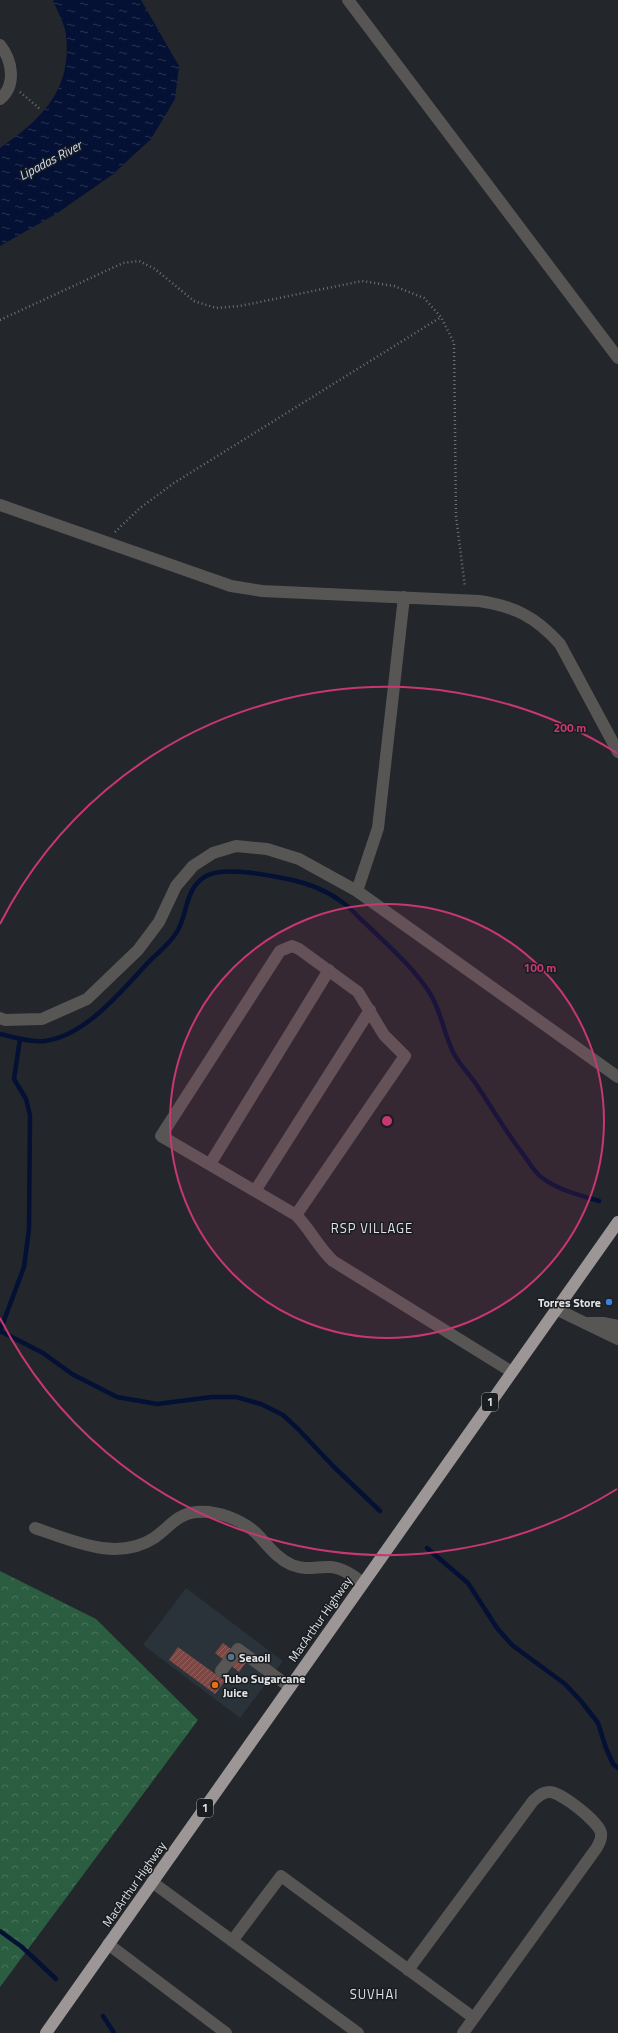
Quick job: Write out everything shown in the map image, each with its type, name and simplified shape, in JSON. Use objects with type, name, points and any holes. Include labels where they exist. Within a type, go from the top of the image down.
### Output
[{"type":"highway","name":"MacArthur Highway","points":[[46,2033],[618,1222]]},
{"type":"street","points":[[348,0],[618,358]]},
{"type":"street","points":[[0,45],[4,50],[12,70],[11,84],[5,95],[0,99]]},
{"type":"street","points":[[0,505],[231,586],[262,591],[467,600],[496,604],[513,609],[533,619],[547,629],[560,644],[618,752]]},
{"type":"street","points":[[357,891],[378,828],[404,597]]},
{"type":"street","points":[[0,1018],[5,1020],[42,1019],[87,999],[138,950],[159,922],[176,886],[193,866],[213,853],[236,846],[267,849],[299,859],[357,891],[618,1077]]},
{"type":"street","points":[[296,1215],[406,1056],[384,1035],[358,992],[299,949],[292,946],[280,951],[161,1136],[296,1215],[306,1224],[322,1251],[333,1261],[512,1372]]},
{"type":"street","points":[[210,1164],[329,970]]},
{"type":"street","points":[[255,1191],[370,1010]]},
{"type":"street","points":[[556,1309],[618,1339]]},
{"type":"street","points":[[586,1323],[604,1323],[618,1326]]},
{"type":"street","points":[[35,1528],[92,1547],[120,1549],[137,1547],[155,1537],[167,1525],[182,1516],[198,1512],[218,1514],[236,1520],[246,1526],[256,1533],[276,1555],[292,1564],[312,1570],[331,1567],[338,1568],[363,1583]]},
{"type":"street","points":[[221,1671],[238,1649],[290,1687]]},
{"type":"street","points":[[408,1970],[533,1801],[540,1795],[548,1792],[561,1796],[596,1824],[601,1833],[599,1843],[463,2033]]},
{"type":"street","points":[[232,1941],[281,1876],[474,2018]]},
{"type":"street","points":[[152,1882],[358,2033]]},
{"type":"street","points":[[108,1944],[226,2033]]},
{"type":"path","points":[[11,84],[40,109]]},
{"type":"path","points":[[0,320],[123,263],[139,261],[155,269],[194,301],[216,308],[240,306],[362,280],[394,286],[424,298],[441,317],[454,343],[456,516],[467,600]]},
{"type":"path","points":[[106,541],[140,508],[174,483],[441,317]]},
{"type":"shaded area","points":[[186,1588],[283,1661],[240,1718],[143,1645]]},
{"type":"green space","points":[[0,1571],[96,1619],[198,1720],[0,1987]]},
{"type":"water","name":"Lipadas River","points":[[53,0],[141,0],[179,66],[175,99],[151,139],[112,175],[56,214],[0,246],[0,148],[29,126],[41,114],[59,87],[64,72],[67,54],[66,35],[63,22]]},
{"type":"building","name":"Seaoil","points":[[223,1643],[247,1661],[239,1672],[215,1653]]},
{"type":"building","points":[[178,1647],[225,1681],[215,1694],[169,1660]]},
{"type":"waterway","points":[[0,1034],[28,1040],[45,1041],[59,1037],[87,1023],[112,1001],[148,962],[167,945],[178,930],[194,887],[206,876],[223,872],[246,872],[279,877],[302,883],[323,891],[345,904],[392,949],[425,985],[435,1002],[456,1058],[476,1084],[538,1175],[562,1189],[599,1201]]},
{"type":"waterway","points":[[0,1331],[24,1267],[29,1229],[30,1115],[26,1099],[14,1079],[20,1039]]},
{"type":"waterway","points":[[0,1331],[43,1353],[72,1374],[117,1397],[157,1404],[212,1397],[236,1397],[261,1404],[283,1415],[380,1511]]},
{"type":"waterway","points":[[427,1548],[468,1583],[497,1628],[512,1645],[565,1684],[581,1701],[598,1723],[613,1764],[618,1768]]},
{"type":"waterway","points":[[0,1931],[22,1947],[56,1979]]},
{"type":"waterway","points":[[103,2016],[114,2033]]},
{"type":"place","name":"Torres Store","points":[[609,1302]]},
{"type":"place","name":"Seaoil","points":[[231,1657]]},
{"type":"place","name":"Tubo Sugarcane Juice","points":[[215,1685]]},
{"type":"district","name":"RSP VILLAGE","points":[[372,1228]]},
{"type":"district","name":"SUVHAI","points":[[374,1994]]}]
